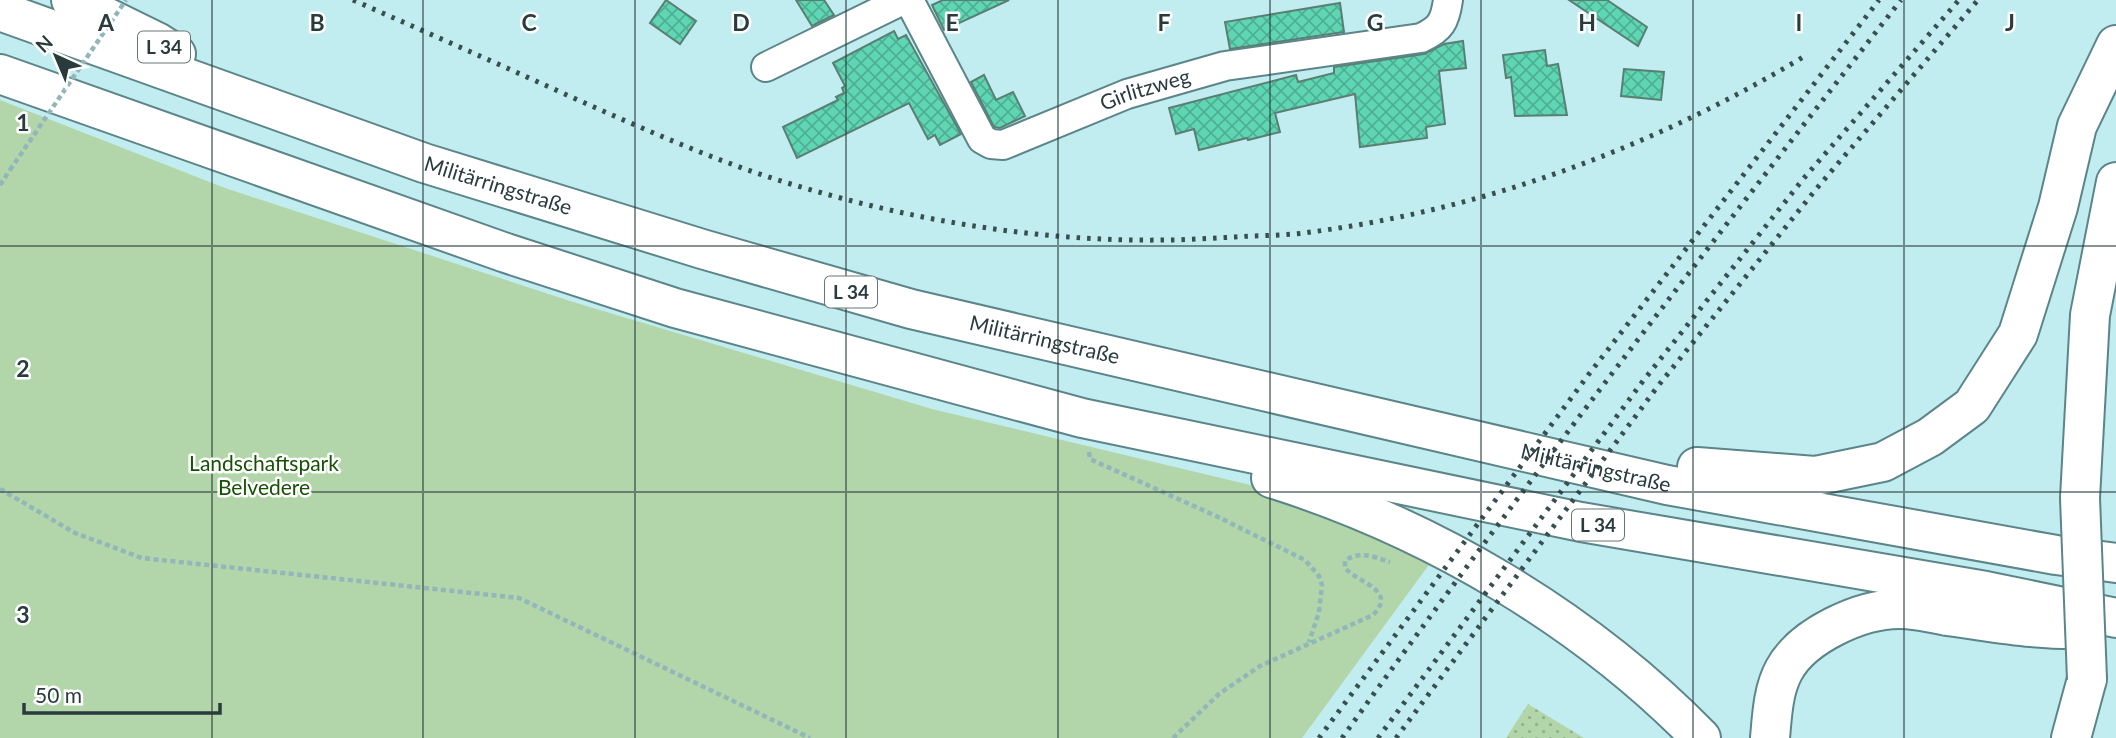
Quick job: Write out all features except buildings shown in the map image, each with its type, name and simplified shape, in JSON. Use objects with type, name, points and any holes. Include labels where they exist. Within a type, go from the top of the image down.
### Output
[{"type":"main road","name":"L 34","points":[[71,0],[157,42],[251,102]]},
{"type":"main road","name":"Militärringstraße","points":[[0,10],[424,163],[911,309],[1667,485],[2056,555],[2116,563]]},
{"type":"main road","name":"L 34","points":[[1462,436],[1724,471],[1815,476],[1883,462],[1930,437],[1972,406],[2018,334],[2058,207],[2077,126],[2116,45]]},
{"type":"main road","name":"L 34","points":[[0,74],[493,249],[649,299],[1082,418],[1289,483],[1413,533],[1517,590],[1616,660],[1702,738]]},
{"type":"main road","points":[[2071,738],[2087,679],[2080,498],[2090,315],[2116,182]]},
{"type":"main road","name":"L 34","points":[[1082,418],[1581,522],[1986,591],[2116,618]]},
{"type":"main road","points":[[1770,738],[1772,709],[1777,691],[1784,670],[1798,652],[1814,639],[1870,612],[1900,609],[2050,631],[2116,628]]},
{"type":"street","name":"Girlitzweg","points":[[766,67],[906,0],[982,139],[991,144],[1003,145],[1127,94],[1214,69],[1421,38],[1434,32],[1445,18],[1448,0]]},
{"type":"path","points":[[0,186],[126,0]]},
{"type":"path","points":[[1082,418],[1090,459],[1305,560],[1320,576],[1322,595],[1309,643]]},
{"type":"path","points":[[0,489],[75,533],[142,558],[519,598],[810,738]]},
{"type":"path","points":[[1173,738],[1219,694],[1260,666],[1373,615],[1380,608],[1382,601],[1379,593],[1345,568],[1345,561],[1351,556],[1362,555],[1393,563]]},
{"type":"green space","name":"Landschaftspark Belvedere","points":[[0,100],[225,188],[573,302],[932,409],[1267,489],[1431,562],[1302,738],[0,738]]},
{"type":"green space","points":[[1528,704],[1584,738],[1506,738]]},
{"type":"railway","points":[[353,0],[663,137],[779,180],[851,201],[985,228],[1120,240],[1182,240],[1302,233],[1377,222],[1506,190],[1631,145],[1751,87],[1808,54]]},
{"type":"railway","points":[[1319,738],[1589,374],[1879,0]]},
{"type":"railway","points":[[1342,738],[1618,366],[1901,0]]},
{"type":"railway","points":[[1378,738],[1643,381],[1804,178],[1959,0]]},
{"type":"railway","points":[[1396,738],[1658,386],[1817,188],[1978,0]]}]
